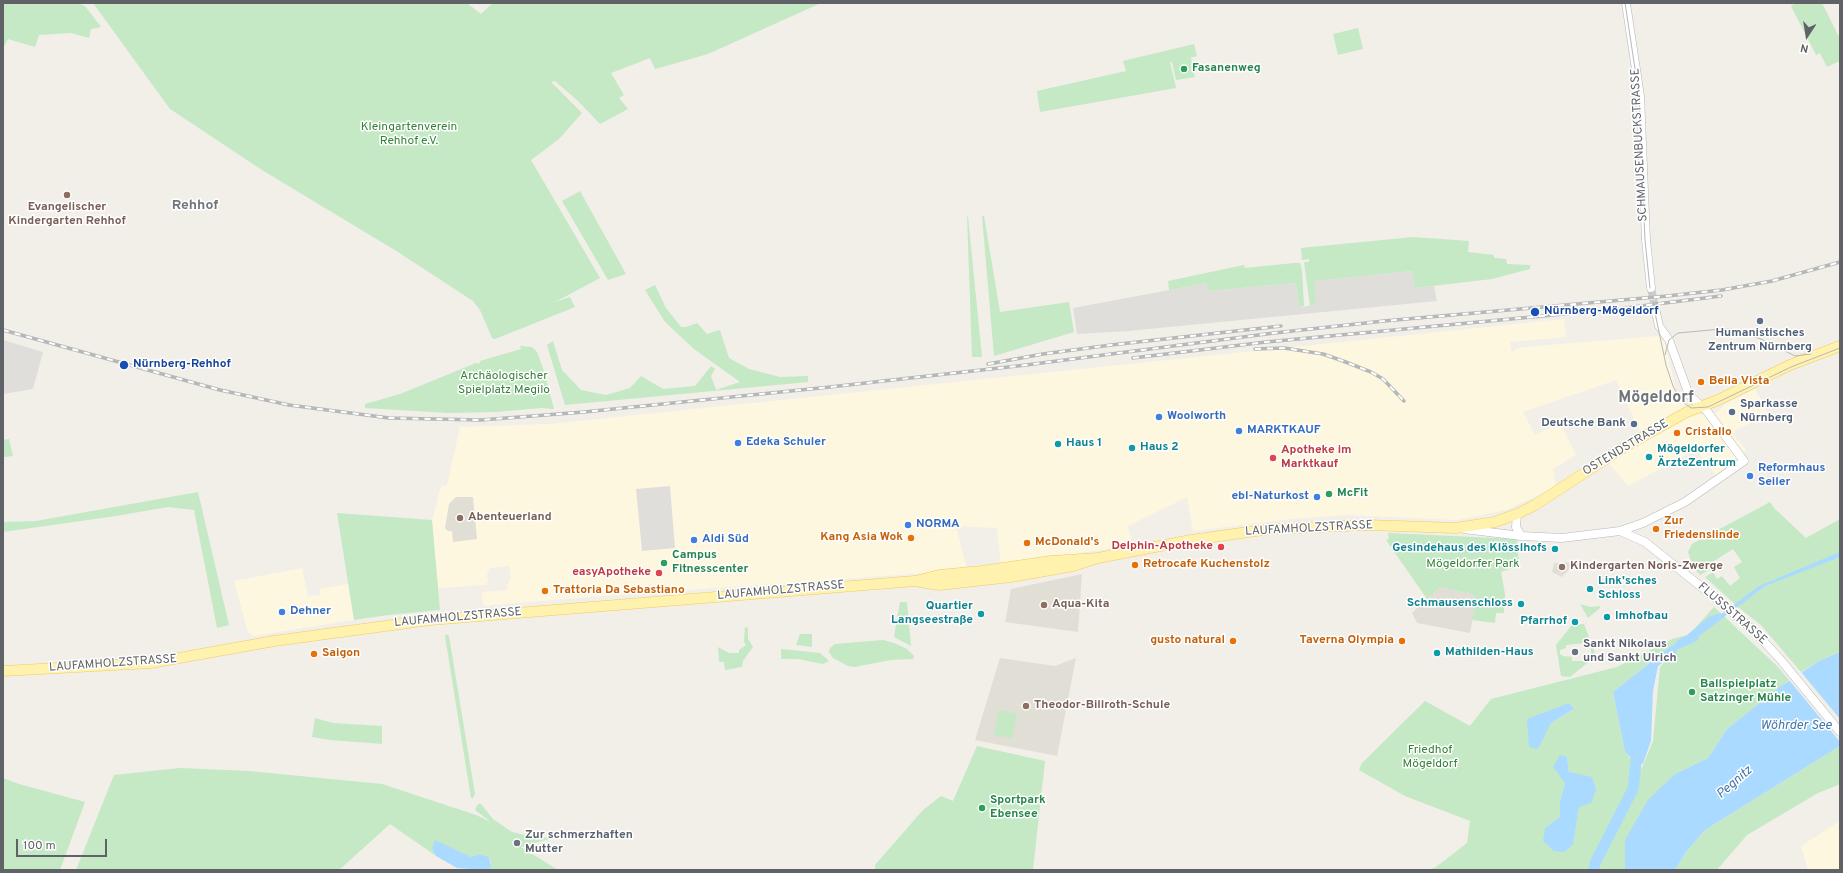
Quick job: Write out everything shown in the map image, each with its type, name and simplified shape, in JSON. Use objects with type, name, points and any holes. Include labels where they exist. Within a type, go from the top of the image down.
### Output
[{"type":"main road","name":"OSTENDSTRASSE","points":[[1456,528],[1487,524],[1517,514],[1535,505],[1644,435],[1687,412],[1703,407],[1797,362],[1840,346]]},
{"type":"main road","name":"LAUFAMHOLZSTRASSE","points":[[3,671],[151,663],[262,643],[430,620],[914,581],[940,575],[982,571],[1051,561],[1098,558],[1204,538],[1270,529],[1361,525],[1456,528]]},
{"type":"street","name":"SCHMAUSENBUCKSTRASSE","points":[[1626,3],[1640,96],[1646,240],[1651,288]]},
{"type":"street","points":[[1655,308],[1659,326],[1670,344],[1687,390],[1693,400],[1703,407]]},
{"type":"street","name":"LAUFAMHOLZSTRASSE","points":[[1456,528],[1521,536],[1570,538],[1620,531],[1643,523],[1695,496],[1744,461],[1703,407]]},
{"type":"street","points":[[1517,514],[1516,527],[1521,536]]},
{"type":"street","points":[[1643,523],[1642,531],[1645,542]]},
{"type":"street","name":"FLUSSSTRASSE","points":[[1620,531],[1645,542],[1736,615],[1770,648],[1840,732]]},
{"type":"shaded area","points":[[1412,271],[1415,288],[1434,286],[1437,301],[1128,331],[1077,334],[1073,308],[1207,283],[1209,291],[1296,283],[1299,307],[1316,305],[1313,281]]},
{"type":"shaded area","points":[[1564,319],[1566,337],[1510,342],[1512,353],[1516,349],[1524,347],[1658,336],[1665,341],[1677,397],[1702,415],[1718,412],[1724,405],[1755,389],[1768,413],[1732,433],[1746,450],[1738,462],[1718,478],[1696,450],[1628,486],[1605,458],[1642,436],[1616,380],[1523,412],[1535,435],[1560,423],[1576,455],[1553,469],[1556,487],[1506,510],[1458,520],[1346,515],[1290,519],[1193,531],[1187,497],[1128,526],[1132,545],[1001,565],[997,528],[956,526],[967,570],[483,606],[482,592],[507,590],[507,586],[511,578],[509,566],[490,568],[487,573],[488,581],[485,585],[438,588],[432,520],[441,486],[447,485],[460,427],[550,424]]},
{"type":"shaded area","points":[[3,340],[43,352],[33,389],[3,394]]},
{"type":"shaded area","points":[[670,486],[675,548],[642,551],[636,489]]},
{"type":"shaded area","name":"Abenteuerland","points":[[456,497],[473,497],[477,539],[453,542],[452,531],[448,531],[445,528],[449,504]]},
{"type":"shaded area","name":"Kindergarten Noris-Zwerge","points":[[1576,562],[1562,577],[1552,572],[1554,563]]},
{"type":"shaded area","points":[[302,568],[308,597],[320,595],[320,589],[348,584],[354,620],[253,636],[248,632],[234,581]]},
{"type":"shaded area","name":"Aqua-Kita","points":[[1082,574],[1078,632],[1005,622],[1011,589]]},
{"type":"shaded area","points":[[1440,587],[1474,595],[1476,601],[1470,633],[1417,623],[1412,613]]},
{"type":"shaded area","name":"Theodor-Billroth-Schule","points":[[1000,658],[1055,666],[1076,658],[1057,756],[975,740]]},
{"type":"shaded area","points":[[1840,821],[1840,870],[1808,870],[1801,846]]},
{"type":"green space","points":[[3,3],[78,3],[85,6],[101,27],[91,29],[89,38],[71,33],[39,35],[35,47],[8,39],[5,45],[3,44]]},
{"type":"green space","name":"Kleingartenverein Rehhof e.V.","points":[[93,3],[467,3],[481,14],[493,3],[821,3],[708,54],[655,69],[650,58],[611,73],[624,95],[619,98],[628,109],[600,124],[578,101],[555,81],[551,82],[582,113],[559,139],[531,160],[600,278],[555,302],[570,297],[575,307],[495,339],[492,338],[480,310],[473,301],[398,252],[262,170],[170,109]]},
{"type":"green space","points":[[1796,3],[1822,3],[1840,39],[1840,61],[1827,67],[1820,53],[1816,55],[1791,6]]},
{"type":"green space","points":[[1358,28],[1363,49],[1338,55],[1333,34]]},
{"type":"green space","points":[[1194,44],[1197,56],[1185,59],[1191,58],[1195,77],[1176,80],[1172,62],[1170,62],[1176,88],[1040,112],[1037,91],[1126,71],[1123,61]]},
{"type":"green space","points":[[580,191],[626,274],[608,280],[562,201]]},
{"type":"green space","points":[[967,215],[968,217],[982,357],[972,357]]},
{"type":"green space","points":[[982,216],[984,216],[1000,312],[1069,302],[1074,332],[994,356]]},
{"type":"green space","points":[[1413,237],[1469,241],[1468,252],[1494,255],[1494,258],[1506,259],[1507,264],[1530,265],[1530,269],[1492,279],[1415,288],[1412,271],[1314,281],[1316,305],[1310,306],[1304,262],[1309,262],[1309,259],[1302,260],[1301,248]]},
{"type":"green space","points":[[1300,263],[1302,270],[1304,306],[1299,307],[1296,283],[1208,291],[1207,283],[1169,290],[1168,281],[1244,265],[1245,268]]},
{"type":"green space","points":[[655,285],[666,308],[681,327],[686,327],[697,323],[707,334],[720,330],[729,358],[749,369],[780,377],[808,376],[808,382],[565,405],[547,345],[553,341],[562,370],[581,390],[606,395],[630,388],[641,376],[663,389],[695,386],[711,366],[715,369],[711,376],[716,390],[740,382],[694,349],[665,322],[645,290]]},
{"type":"green space","name":"Archäologischer Spielplatz Megilo","points":[[520,346],[532,347],[537,352],[544,371],[554,409],[541,408],[496,412],[448,413],[365,408],[365,404],[400,394],[476,363],[479,364],[480,361],[521,349]]},
{"type":"green space","points":[[9,439],[13,456],[4,457],[3,440]]},
{"type":"green space","points":[[198,492],[229,625],[217,628],[194,510],[168,507],[3,532],[3,522],[36,521]]},
{"type":"green space","points":[[1770,502],[1775,509],[1806,538],[1840,519],[1840,652],[1819,661],[1801,672],[1761,625],[1738,607],[1705,577],[1713,572],[1717,579],[1722,576],[1730,586],[1740,578],[1734,567],[1742,562],[1733,549],[1708,565],[1711,569],[1700,575],[1693,567],[1688,552],[1692,544]]},
{"type":"green space","points":[[337,513],[432,520],[440,610],[354,620]]},
{"type":"green space","name":"Mögeldorfer Park","points":[[1388,533],[1517,539],[1519,566],[1501,572],[1505,594],[1504,613],[1496,613],[1495,623],[1472,620],[1476,601],[1474,595],[1440,587],[1427,599],[1386,540],[1389,539]]},
{"type":"green space","points":[[900,602],[907,602],[911,646],[894,637]]},
{"type":"green space","points":[[1580,604],[1590,607],[1600,606],[1600,608],[1588,618]]},
{"type":"green space","name":"Friedhof Mögeldorf","points":[[1714,607],[1777,666],[1789,680],[1727,729],[1708,758],[1675,774],[1625,840],[1625,870],[1429,870],[1436,867],[1467,843],[1470,821],[1405,796],[1359,770],[1362,763],[1425,701],[1470,726],[1491,699],[1617,667],[1672,639],[1687,635],[1679,639],[1673,647],[1672,645],[1613,692],[1625,752],[1634,763],[1631,780],[1642,768],[1653,741],[1660,667]],"holes":[[[1569,703],[1573,710],[1551,723]],[[1567,757],[1569,772],[1579,806],[1573,843],[1545,828],[1560,817],[1560,802],[1565,783]]]},
{"type":"green space","points":[[1584,624],[1596,656],[1570,677],[1561,676],[1556,645],[1572,625]],"holes":[[[1585,643],[1586,646],[1591,648],[1591,656],[1587,657],[1585,661],[1572,661],[1572,657],[1563,656],[1560,654],[1560,650],[1566,648],[1566,645]]]},
{"type":"green space","points":[[745,627],[748,628],[748,639],[753,647],[743,661],[742,667],[725,670],[724,662],[719,662],[718,647],[729,653],[739,653],[739,650],[746,645],[744,642]]},
{"type":"green space","points":[[446,634],[449,636],[475,794],[473,798],[471,798],[445,636]]},
{"type":"green space","points":[[800,634],[812,634],[812,647],[796,645]]},
{"type":"green space","points":[[883,640],[907,649],[914,656],[913,659],[891,660],[854,667],[848,666],[833,658],[829,652],[830,648],[835,644]]},
{"type":"green space","points":[[781,649],[820,653],[829,661],[823,664],[798,659],[781,659]]},
{"type":"green space","points":[[999,710],[1017,714],[1012,738],[994,735]]},
{"type":"green space","points":[[315,718],[333,723],[382,726],[382,744],[312,737]]},
{"type":"green space","name":"Sportpark Ebensee","points":[[977,746],[1045,761],[1033,870],[875,870],[875,865],[923,810],[941,796],[953,801]]},
{"type":"green space","points":[[1840,746],[1840,784],[1818,793],[1747,835],[1717,870],[1675,870],[1686,852],[1705,830]]},
{"type":"green space","points":[[180,768],[249,771],[382,784],[476,815],[491,822],[475,810],[478,804],[481,804],[493,819],[512,832],[537,838],[556,837],[521,847],[558,870],[488,870],[491,862],[489,857],[479,854],[471,857],[432,849],[436,856],[390,824],[339,870],[76,870],[114,775]]},
{"type":"green space","points":[[3,778],[19,784],[85,802],[60,870],[3,870]]},
{"type":"water","points":[[1840,552],[1840,557],[1765,586],[1699,636],[1697,641],[1676,650],[1677,652],[1658,666],[1653,691],[1651,741],[1643,764],[1636,763],[1625,752],[1613,692],[1710,616],[1723,613],[1759,586]]},
{"type":"water","name":"Wöhrder See","points":[[1840,652],[1840,746],[1705,830],[1686,852],[1675,870],[1625,870],[1625,840],[1648,800],[1675,774],[1708,758],[1727,729],[1781,686],[1819,661]]},
{"type":"water","points":[[1569,703],[1574,709],[1551,723],[1538,749],[1529,747],[1527,719]]},
{"type":"water","points":[[1560,755],[1567,757],[1569,772],[1592,777],[1596,790],[1591,803],[1579,807],[1573,844],[1564,852],[1554,851],[1543,841],[1545,828],[1560,817],[1560,802],[1565,783],[1553,767]]},
{"type":"water","points":[[435,840],[471,857],[479,854],[489,857],[491,866],[488,870],[457,868],[436,856],[432,849]]},
{"type":"pier","points":[[1801,672],[1840,719],[1840,742],[1789,680]]},
{"type":"waterway","points":[[1594,870],[1595,863],[1633,789],[1636,748]]},
{"type":"tunnel","points":[[1651,288],[1655,308]]},
{"type":"tram line","points":[[1625,3],[1639,95],[1645,240],[1650,288]]},
{"type":"tram line","points":[[1654,308],[1666,365],[1673,386],[1680,400],[1691,408],[1708,407],[1791,367],[1840,348]]},
{"type":"tram line","points":[[1665,355],[1669,340],[1678,333],[1722,329],[1731,329],[1761,339],[1795,356],[1811,354]]},
{"type":"railway","points":[[3,330],[220,390],[289,405],[389,418],[481,420],[584,412],[830,387],[1026,365],[1274,333],[1384,321],[1722,290],[1772,281],[1840,262]]},
{"type":"railway","points":[[1133,358],[1266,342],[1617,309],[1721,296]]},
{"type":"railway","points":[[988,364],[1043,354],[1111,345],[1281,326]]},
{"type":"railway","points":[[1255,349],[1284,348],[1323,354],[1371,372],[1383,379],[1404,401]]},
{"type":"place","name":"Fasanenweg","points":[[1184,69]]},
{"type":"place","name":"Evangelischer Kindergarten Rehhof","points":[[67,195]]},
{"type":"place","name":"Nürnberg-Mögeldorf","points":[[1535,312]]},
{"type":"place","name":"Humanistisches Zentrum Nürnberg","points":[[1760,321]]},
{"type":"place","name":"Nürnberg-Rehhof","points":[[124,365]]},
{"type":"place","name":"Bella Vista","points":[[1701,382]]},
{"type":"place","name":"Sparkasse Nürnberg","points":[[1732,412]]},
{"type":"place","name":"Woolworth","points":[[1159,417]]},
{"type":"place","name":"Deutsche Bank","points":[[1634,424]]},
{"type":"place","name":"MARKTKAUF","points":[[1239,431]]},
{"type":"place","name":"Cristallo","points":[[1677,433]]},
{"type":"place","name":"Edeka Schuler","points":[[738,443]]},
{"type":"place","name":"Haus 1","points":[[1058,444]]},
{"type":"place","name":"Haus 2","points":[[1132,448]]},
{"type":"place","name":"Mögeldorfer ÄrzteZentrum","points":[[1649,457]]},
{"type":"place","name":"Apotheke im Marktkauf","points":[[1273,458]]},
{"type":"place","name":"Reformhaus Seiler","points":[[1750,476]]},
{"type":"place","name":"McFit","points":[[1329,494]]},
{"type":"place","name":"ebl-Naturkost","points":[[1317,497]]},
{"type":"place","name":"Abenteuerland","points":[[460,518]]},
{"type":"place","name":"NORMA","points":[[908,525]]},
{"type":"place","name":"Zur Friedenslinde","points":[[1656,529]]},
{"type":"place","name":"Kang Asia Wok","points":[[911,538]]},
{"type":"place","name":"Aldi Süd","points":[[694,540]]},
{"type":"place","name":"McDonald's","points":[[1027,543]]},
{"type":"place","name":"Delphin-Apotheke","points":[[1221,547]]},
{"type":"place","name":"Gesindehaus des Klösslhofs","points":[[1555,549]]},
{"type":"place","name":"Campus Fitnesscenter","points":[[664,563]]},
{"type":"place","name":"Retrocafe Kuchenstolz","points":[[1135,565]]},
{"type":"place","name":"Kindergarten Noris-Zwerge","points":[[1562,567]]},
{"type":"place","name":"easyApotheke","points":[[659,573]]},
{"type":"place","name":"Link'sches Schloss","points":[[1590,589]]},
{"type":"place","name":"Trattoria Da Sebastiano","points":[[545,591]]},
{"type":"place","name":"Schmausenschloss","points":[[1521,604]]},
{"type":"place","name":"Aqua-Kita","points":[[1044,605]]},
{"type":"place","name":"Dehner","points":[[282,612]]},
{"type":"place","name":"Quartier Langseestraße","points":[[981,614]]},
{"type":"place","name":"Imhofbau","points":[[1607,617]]},
{"type":"place","name":"Pfarrhof","points":[[1575,622]]},
{"type":"place","name":"gusto natural","points":[[1233,641]]},
{"type":"place","name":"Taverna Olympia","points":[[1402,641]]},
{"type":"place","name":"Sankt Nikolaus und Sankt Ulrich","points":[[1575,652]]},
{"type":"place","name":"Mathilden-Haus","points":[[1437,653]]},
{"type":"place","name":"Saigon","points":[[314,654]]},
{"type":"place","name":"Ballspielplatz Satzinger Mühle","points":[[1692,692]]},
{"type":"place","name":"Theodor-Billroth-Schule","points":[[1026,706]]},
{"type":"place","name":"Sportpark Ebensee","points":[[982,808]]},
{"type":"place","name":"Zur schmerzhaften Mutter","points":[[517,843]]},
{"type":"district","name":"Rehhof","points":[[195,206]]},
{"type":"district","name":"Mögeldorf","points":[[1656,399]]},
{"type":"water label","name":"Pegnitz","points":[[1735,783]]}]
